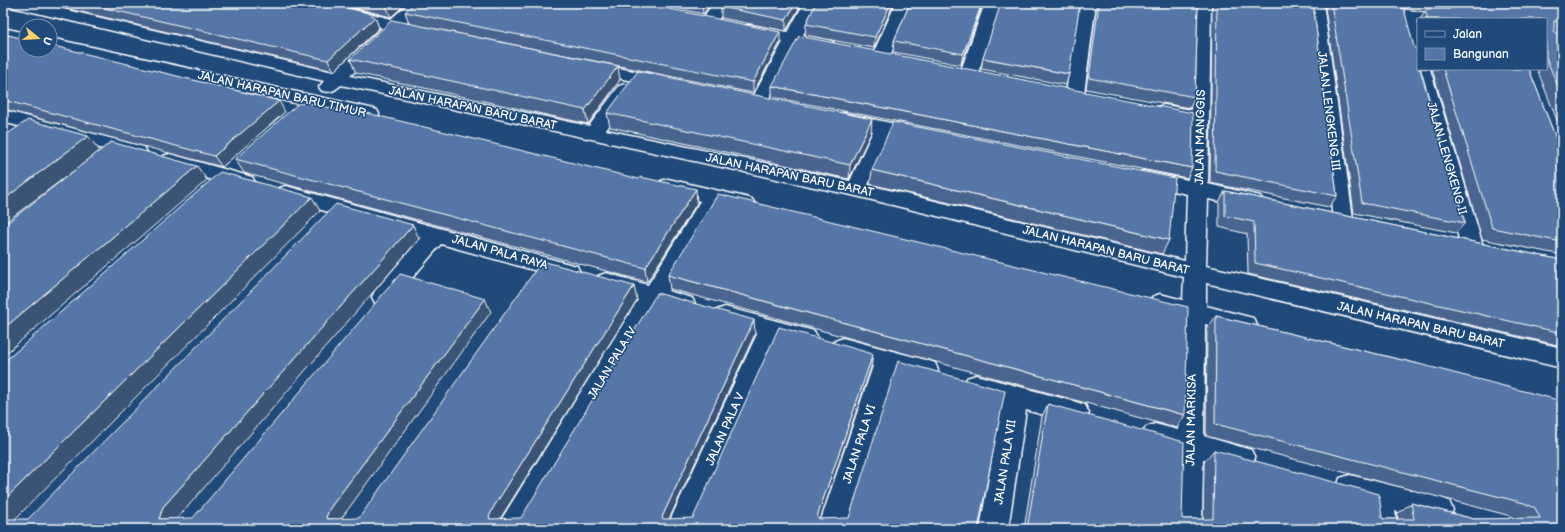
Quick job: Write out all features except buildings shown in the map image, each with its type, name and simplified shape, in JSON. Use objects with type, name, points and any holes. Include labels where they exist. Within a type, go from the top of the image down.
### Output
[{"type":"street","name":"JALAN HARAPAN BARU BARAT","points":[[20,3],[338,79],[856,189],[1196,272],[1562,358]]},
{"type":"street","points":[[311,3],[379,20],[392,26],[432,34]]},
{"type":"street","points":[[295,116],[338,79],[392,26],[418,3]]},
{"type":"street","points":[[721,3],[714,22],[844,49]]},
{"type":"street","points":[[759,102],[812,3]]},
{"type":"street","points":[[881,56],[904,3]]},
{"type":"street","points":[[969,73],[993,3]]},
{"type":"street","points":[[1075,93],[1088,3]]},
{"type":"street","name":"JALAN MANGGIS","points":[[1193,312],[1196,272],[1203,3]]},
{"type":"street","name":"JALAN LENGKENG III","points":[[1316,3],[1351,221],[1320,214]]},
{"type":"street","points":[[1332,3],[1428,18]]},
{"type":"street","points":[[1406,14],[1417,53]]},
{"type":"street","points":[[3,32],[18,36]]},
{"type":"street","name":"JALAN HARAPAN BARU TIMUR","points":[[58,45],[312,100],[389,119]]},
{"type":"street","points":[[572,63],[681,86]]},
{"type":"street","name":"JALAN LENGKENG II","points":[[1421,70],[1480,248],[1449,242]]},
{"type":"street","points":[[594,133],[635,76]]},
{"type":"street","points":[[1151,108],[1200,118]]},
{"type":"street","name":"JALAN PALA RAYA","points":[[3,116],[437,234],[533,274],[653,295],[1092,417]]},
{"type":"street","points":[[829,116],[938,138]]},
{"type":"street","points":[[20,137],[36,125]]},
{"type":"street","points":[[856,189],[884,128]]},
{"type":"street","points":[[101,161],[119,147]]},
{"type":"street","points":[[208,192],[243,161]]},
{"type":"street","points":[[1131,175],[1273,205]]},
{"type":"street","points":[[652,182],[760,208]]},
{"type":"street","name":"JALAN PALA IV","points":[[511,529],[713,197]]},
{"type":"street","points":[[322,224],[339,207]]},
{"type":"street","points":[[371,312],[437,234]]},
{"type":"street","points":[[1139,298],[1262,329]]},
{"type":"street","name":"JALAN MARKISA","points":[[1188,529],[1193,312]]},
{"type":"street","name":"JALAN PALA V","points":[[680,529],[771,328]]},
{"type":"street","name":"JALAN PALA VI","points":[[832,529],[886,360]]},
{"type":"street","name":"JALAN PALA VII","points":[[994,529],[1016,396]]},
{"type":"street","points":[[1138,430],[1265,464]]},
{"type":"street","points":[[1326,480],[1462,517]]},
{"type":"street","points":[[1380,494],[1384,529]]}]
